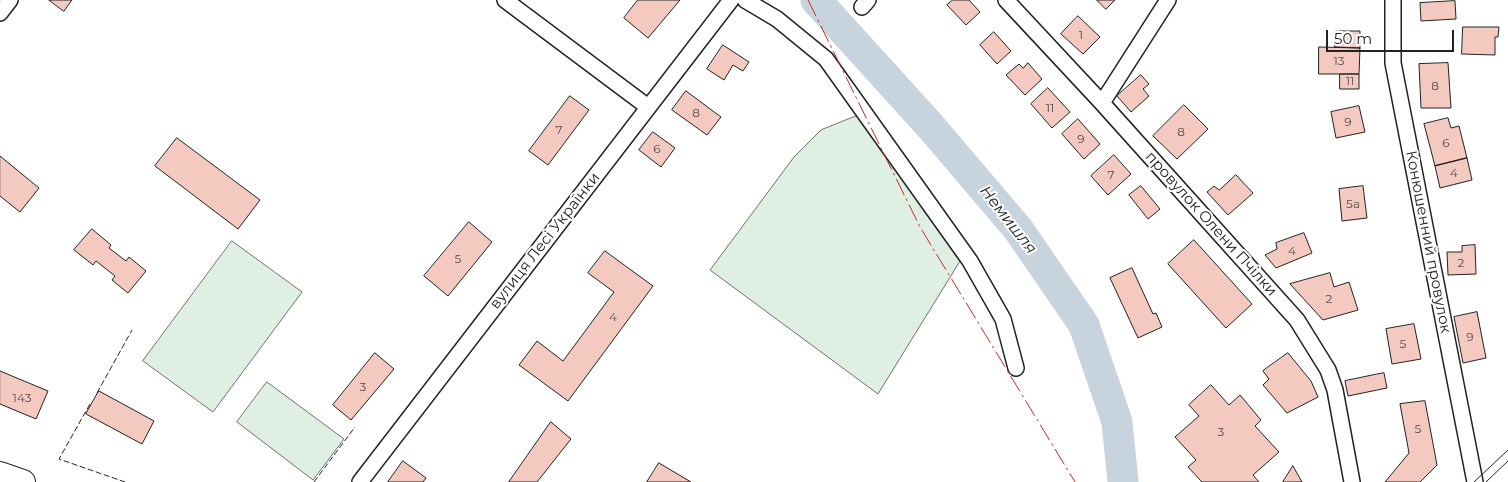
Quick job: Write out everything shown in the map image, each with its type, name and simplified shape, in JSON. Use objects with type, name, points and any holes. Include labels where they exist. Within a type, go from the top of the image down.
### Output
[{"type":"main road","points":[[0,474],[23,482]]},
{"type":"street","points":[[0,13],[10,0]]},
{"type":"street","points":[[505,0],[648,107]]},
{"type":"street","name":"вулиця Лесі Українки","points":[[360,482],[731,0]]},
{"type":"street","points":[[745,0],[777,19],[826,59],[970,260],[1003,319],[1016,368]]},
{"type":"street","name":"провулок Олени Пчілки","points":[[1006,0],[1102,103],[1297,320],[1328,370],[1335,390],[1352,482]]},
{"type":"street","points":[[1102,103],[1168,0]]},
{"type":"street","name":"Конюшенний провулок","points":[[1393,0],[1393,63],[1476,482]]},
{"type":"green space","points":[[864,113],[965,253],[878,394],[710,270],[794,157],[821,130]]},
{"type":"green space","points":[[232,241],[302,292],[213,412],[143,361]]},
{"type":"green space","points":[[267,382],[344,439],[313,480],[237,422]]},
{"type":"building","points":[[49,0],[72,0],[64,11]]},
{"type":"building","points":[[638,0],[680,0],[648,38],[624,18]]},
{"type":"building","points":[[953,0],[969,0],[980,12],[966,25],[947,5]]},
{"type":"building","points":[[1097,0],[1115,0],[1106,9]]},
{"type":"building","points":[[1455,1],[1456,19],[1421,21],[1420,3]]},
{"type":"building","points":[[1078,16],[1100,37],[1083,54],[1061,34]]},
{"type":"building","points":[[1463,27],[1499,27],[1498,37],[1495,37],[1495,55],[1462,54]]},
{"type":"building","points":[[1336,31],[1360,31],[1360,48],[1335,47]]},
{"type":"building","points":[[994,32],[1011,51],[997,64],[980,45]]},
{"type":"building","points":[[723,45],[749,62],[743,71],[733,65],[724,80],[707,69]]},
{"type":"building","points":[[1319,47],[1360,48],[1359,74],[1319,74]]},
{"type":"building","points":[[1028,63],[1042,79],[1025,95],[1006,75],[1019,64],[1023,68]]},
{"type":"building","points":[[1448,63],[1451,108],[1421,108],[1419,64]]},
{"type":"building","points":[[1340,74],[1359,74],[1359,89],[1340,89]]},
{"type":"building","points":[[1141,75],[1149,84],[1143,89],[1149,96],[1131,112],[1117,96]]},
{"type":"building","points":[[1048,88],[1070,112],[1052,128],[1031,104]]},
{"type":"building","points":[[686,91],[721,117],[707,135],[672,110]]},
{"type":"building","points":[[570,96],[589,110],[548,165],[529,151]]},
{"type":"building","points":[[1184,105],[1208,129],[1177,159],[1153,136]]},
{"type":"building","points":[[1359,106],[1365,132],[1336,138],[1331,112]]},
{"type":"building","points":[[1448,118],[1451,128],[1459,126],[1467,158],[1435,166],[1424,124]]},
{"type":"building","points":[[1078,119],[1100,144],[1084,159],[1062,134]]},
{"type":"building","points":[[653,132],[675,148],[661,167],[639,150]]},
{"type":"building","points":[[177,138],[260,200],[238,229],[155,166]]},
{"type":"building","points":[[1114,155],[1131,174],[1108,195],[1091,176]]},
{"type":"building","points":[[0,156],[39,188],[20,212],[0,196]]},
{"type":"building","points":[[1467,158],[1472,180],[1440,188],[1435,166]]},
{"type":"building","points":[[1236,175],[1253,193],[1228,215],[1207,192],[1214,186],[1219,190]]},
{"type":"building","points":[[1141,186],[1160,209],[1148,219],[1129,195]]},
{"type":"building","points":[[1363,186],[1367,218],[1342,221],[1339,189]]},
{"type":"building","points":[[469,222],[492,242],[448,296],[424,276]]},
{"type":"building","points":[[92,229],[111,245],[109,248],[126,261],[129,257],[146,271],[128,293],[112,280],[115,276],[96,261],[93,265],[74,250]]},
{"type":"building","points":[[1304,233],[1312,253],[1276,268],[1265,255],[1277,249],[1276,243]]},
{"type":"building","points":[[1194,240],[1252,304],[1226,328],[1168,264]]},
{"type":"building","points":[[1475,245],[1476,274],[1448,275],[1447,252],[1462,252],[1462,246]]},
{"type":"building","points":[[605,251],[653,286],[568,401],[519,365],[537,341],[563,361],[614,292],[588,273]]},
{"type":"building","points":[[1132,268],[1153,314],[1156,313],[1162,327],[1138,338],[1110,278]]},
{"type":"building","points":[[1330,273],[1334,287],[1349,282],[1358,310],[1323,320],[1290,284]]},
{"type":"building","points":[[1477,312],[1486,358],[1463,363],[1454,317]]},
{"type":"building","points":[[1414,324],[1421,359],[1392,364],[1386,329]]},
{"type":"building","points":[[375,353],[394,369],[351,420],[333,405]]},
{"type":"building","points":[[1288,353],[1311,381],[1318,397],[1287,413],[1263,385],[1269,379],[1263,371]]},
{"type":"building","points":[[0,371],[48,391],[36,419],[0,404]]},
{"type":"building","points":[[1384,373],[1387,388],[1348,396],[1345,381]]},
{"type":"building","points":[[1211,385],[1229,405],[1240,395],[1261,420],[1255,426],[1279,452],[1253,475],[1259,482],[1202,482],[1188,467],[1196,460],[1175,437],[1199,416],[1189,405]]},
{"type":"building","points":[[99,391],[154,421],[142,444],[86,414]]},
{"type":"building","points":[[1425,401],[1437,465],[1420,482],[1385,482],[1409,453],[1400,404]]},
{"type":"building","points":[[551,422],[571,439],[537,482],[509,482]]},
{"type":"building","points":[[403,461],[426,478],[423,482],[388,482]]},
{"type":"building","points":[[659,463],[691,482],[647,482]]},
{"type":"building","points":[[1293,466],[1302,482],[1283,482]]},
{"type":"waterway","name":"Немишля","points":[[816,0],[932,128],[1018,229],[1084,325],[1117,422],[1123,482]]},
{"type":"tram line","points":[[1474,482],[1508,450]]},
{"type":"tram line","points":[[1486,482],[1508,461]]},
{"type":"fence","points":[[97,393],[132,330]]},
{"type":"fence","points":[[90,404],[59,459],[125,482]]},
{"type":"fence","points":[[314,482],[355,427]]},
{"type":"power","points":[[808,0],[920,227],[1075,482]]}]
